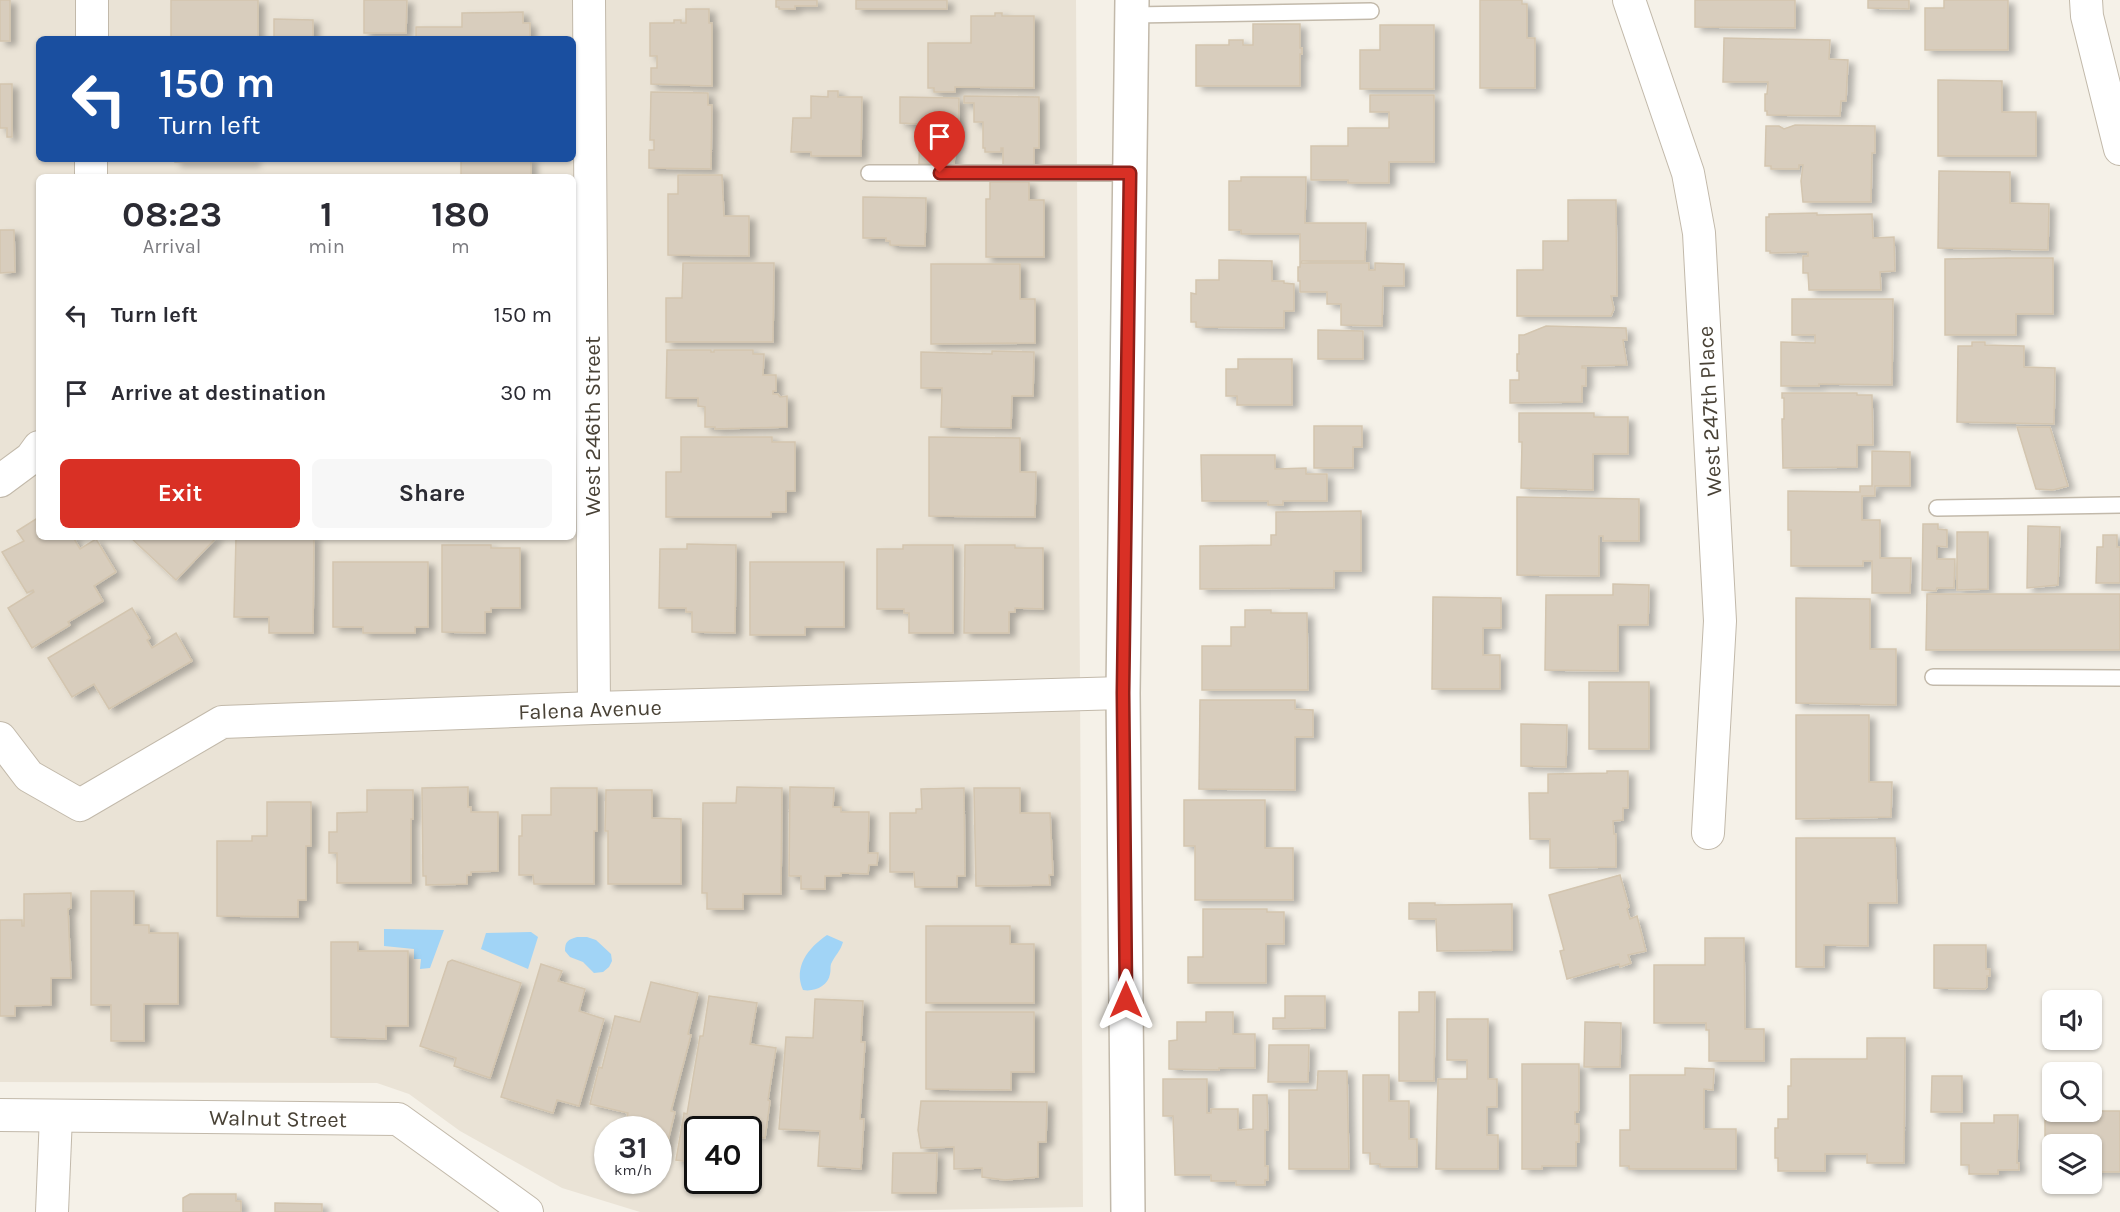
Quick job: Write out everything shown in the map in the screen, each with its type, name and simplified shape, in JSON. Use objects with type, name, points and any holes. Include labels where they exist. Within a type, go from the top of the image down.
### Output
[{"type":"street","points":[[92,0],[92,36]]},
{"type":"street","name":"West 246th Street","points":[[589,0],[594,708]]},
{"type":"street","name":"West 247th Place","points":[[1629,0],[1688,173],[1699,233],[1720,621],[1708,833]]},
{"type":"street","points":[[2086,0],[2087,16],[2120,149]]},
{"type":"street","points":[[1128,1212],[1123,693],[1132,8]]},
{"type":"street","points":[[0,481],[31,458],[36,451]]},
{"type":"street","name":"Falena Avenue","points":[[0,738],[29,776],[80,805],[222,723],[594,708],[1123,693]]},
{"type":"street","name":"Walnut Street","points":[[0,1115],[398,1119],[527,1212]]},
{"type":"street","points":[[52,1212],[56,1116]]},
{"type":"lane","points":[[1132,8],[1371,11]]},
{"type":"lane","points":[[869,173],[1130,173]]},
{"type":"lane","points":[[1937,508],[2120,505]]},
{"type":"lane","points":[[1934,677],[2120,678]]},
{"type":"shaded area","points":[[0,0],[1076,0],[1083,1207],[831,1212],[640,1212],[562,1188],[460,1131],[409,1094],[377,1083],[0,1082]]},
{"type":"water","points":[[384,929],[444,930],[430,968],[420,969],[421,959],[414,959],[414,949],[384,946]]},
{"type":"water","points":[[531,932],[538,937],[528,969],[481,949],[486,933]]},
{"type":"water","points":[[827,935],[843,942],[831,964],[829,978],[820,987],[803,990],[800,974],[804,959],[808,952]]},
{"type":"water","points":[[577,937],[596,940],[611,954],[612,961],[609,967],[603,972],[594,973],[583,962],[570,957],[565,951],[566,943]]},
{"type":"building","points":[[0,0],[10,0],[10,41],[0,41]]},
{"type":"building","points":[[171,0],[258,0],[258,36],[171,36]]},
{"type":"building","points":[[364,0],[407,0],[406,33],[364,33]]},
{"type":"building","points":[[776,0],[817,0],[817,6],[779,9],[776,7]]},
{"type":"building","points":[[856,0],[947,0],[947,9],[856,9]]},
{"type":"building","points":[[1480,0],[1522,0],[1522,4],[1527,4],[1527,38],[1535,38],[1535,88],[1480,88]]},
{"type":"building","points":[[1695,0],[1795,0],[1795,28],[1695,27]]},
{"type":"building","points":[[1868,0],[1909,0],[1909,9],[1868,8]]},
{"type":"building","points":[[1944,0],[2008,0],[2008,50],[1925,50],[1925,8],[1944,8]]},
{"type":"building","points":[[686,9],[709,9],[709,23],[712,23],[712,86],[651,84],[651,68],[657,68],[657,56],[650,56],[650,23],[674,23],[674,20],[681,20],[681,23],[686,23]]},
{"type":"building","points":[[523,12],[523,23],[530,23],[530,36],[416,36],[416,27],[462,27],[462,13]]},
{"type":"building","points":[[995,13],[1002,13],[1002,16],[1034,16],[1034,88],[955,87],[955,92],[934,92],[934,88],[928,88],[928,43],[971,43],[971,16],[995,16]]},
{"type":"building","points":[[274,19],[313,20],[313,36],[274,36]]},
{"type":"building","points":[[1253,24],[1300,24],[1302,54],[1300,54],[1300,86],[1196,86],[1196,45],[1229,45],[1229,40],[1243,40],[1243,45],[1253,45]]},
{"type":"building","points":[[1380,25],[1434,25],[1434,89],[1360,89],[1360,50],[1380,50]]},
{"type":"building","points":[[1724,38],[1830,40],[1829,59],[1848,60],[1846,101],[1841,101],[1840,116],[1767,115],[1765,94],[1767,94],[1768,82],[1723,82]]},
{"type":"building","points":[[1938,80],[2002,81],[2002,112],[2036,112],[2036,156],[1938,156]]},
{"type":"building","points":[[0,84],[12,84],[12,137],[7,137],[7,128],[0,128]]},
{"type":"building","points":[[828,91],[838,91],[838,97],[862,97],[861,156],[811,156],[811,152],[791,152],[793,118],[811,118],[811,96],[828,97]]},
{"type":"building","points":[[651,92],[708,93],[708,105],[712,105],[711,169],[649,168],[649,150],[654,150],[654,140],[650,140]]},
{"type":"building","points":[[1370,95],[1434,95],[1434,162],[1389,162],[1389,183],[1311,180],[1311,146],[1348,146],[1348,128],[1389,128],[1389,112],[1370,112]]},
{"type":"building","points":[[964,96],[1039,97],[1039,148],[1034,148],[1034,165],[1003,165],[1003,148],[1001,152],[985,152],[983,122],[974,122],[974,103],[964,103]]},
{"type":"building","points":[[900,97],[959,98],[958,148],[955,148],[954,165],[919,164],[920,124],[900,123]]},
{"type":"building","points":[[1795,125],[1875,126],[1871,202],[1803,202],[1801,181],[1803,165],[1799,165],[1799,169],[1771,169],[1771,166],[1765,166],[1766,126],[1779,126],[1784,129]]},
{"type":"building","points":[[461,162],[531,162],[531,174],[461,174]]},
{"type":"building","points":[[1939,171],[2010,172],[2010,203],[2049,204],[2048,250],[1938,248]]},
{"type":"building","points":[[678,175],[722,175],[724,216],[749,216],[749,256],[668,255],[668,194],[678,194]]},
{"type":"building","points":[[1241,177],[1306,177],[1305,223],[1366,223],[1365,261],[1302,261],[1301,263],[1369,263],[1369,270],[1375,270],[1375,263],[1404,264],[1404,286],[1383,286],[1382,326],[1341,325],[1341,304],[1327,304],[1327,292],[1300,292],[1298,267],[1300,267],[1300,234],[1241,234],[1241,230],[1229,230],[1229,181],[1241,181]]},
{"type":"building","points":[[990,182],[1029,182],[1029,200],[1044,200],[1044,257],[986,257],[986,199],[990,199]]},
{"type":"building","points":[[863,197],[926,198],[925,246],[890,245],[890,241],[886,241],[886,238],[863,238]]},
{"type":"building","points":[[1568,200],[1616,200],[1617,296],[1611,296],[1614,309],[1611,316],[1517,316],[1517,270],[1543,270],[1543,241],[1568,241]]},
{"type":"building","points":[[1817,213],[1817,215],[1872,214],[1873,238],[1894,237],[1895,271],[1880,272],[1881,290],[1809,290],[1808,273],[1803,273],[1803,256],[1808,256],[1808,252],[1770,253],[1766,251],[1766,217],[1769,217],[1769,214]]},
{"type":"building","points":[[0,230],[14,230],[15,272],[0,273]]},
{"type":"building","points":[[2053,258],[2053,314],[2016,314],[2016,335],[1945,335],[1945,259]]},
{"type":"building","points":[[1219,260],[1272,261],[1272,281],[1294,284],[1294,311],[1284,311],[1284,328],[1196,327],[1196,322],[1191,322],[1191,293],[1196,294],[1196,280],[1219,280]]},
{"type":"building","points":[[683,263],[774,263],[773,342],[666,342],[666,298],[682,298]]},
{"type":"building","points":[[931,264],[1020,264],[1020,299],[1035,299],[1035,343],[931,344]]},
{"type":"building","points":[[1792,299],[1893,299],[1892,385],[1781,386],[1781,342],[1815,343],[1815,335],[1792,335]]},
{"type":"building","points":[[1546,326],[1626,328],[1627,340],[1623,340],[1627,365],[1582,366],[1586,368],[1586,386],[1582,386],[1582,402],[1510,403],[1510,380],[1519,380],[1517,354],[1519,354],[1519,335]]},
{"type":"building","points":[[1318,330],[1363,331],[1363,359],[1318,359]]},
{"type":"building","points":[[1972,342],[1985,342],[1985,345],[2024,346],[2024,367],[2055,368],[2054,424],[1957,422],[1958,346],[1972,346]]},
{"type":"building","points":[[667,350],[711,350],[714,352],[714,350],[753,350],[753,354],[764,354],[763,375],[776,375],[776,391],[773,391],[773,394],[778,394],[780,397],[787,396],[787,427],[715,429],[715,427],[705,427],[705,407],[698,406],[698,398],[666,398]]},
{"type":"building","points":[[992,351],[1034,352],[1033,396],[1012,396],[1011,428],[941,427],[942,388],[921,388],[921,352],[992,354]]},
{"type":"building","points":[[1238,359],[1292,359],[1292,405],[1237,405],[1237,396],[1226,396],[1226,369],[1238,369]]},
{"type":"building","points":[[1782,393],[1872,395],[1873,445],[1857,445],[1857,467],[1783,468],[1784,398],[1782,398]]},
{"type":"building","points":[[1519,413],[1594,413],[1594,417],[1628,417],[1628,454],[1593,454],[1593,490],[1521,488],[1522,442],[1519,442]]},
{"type":"building","points":[[1314,426],[1362,426],[1362,447],[1353,447],[1353,468],[1314,468]]},
{"type":"building","points":[[2017,427],[2050,427],[2068,486],[2053,490],[2036,489]]},
{"type":"building","points":[[681,437],[772,437],[772,442],[795,442],[795,491],[786,491],[786,512],[771,512],[771,517],[666,517],[666,472],[681,472]]},
{"type":"building","points":[[929,437],[1020,438],[1020,472],[1036,472],[1035,517],[929,516]]},
{"type":"building","points":[[1872,451],[1910,452],[1910,486],[1875,486],[1875,496],[1862,496],[1862,520],[1880,520],[1880,558],[1911,558],[1910,593],[1872,593],[1872,561],[1863,561],[1863,566],[1791,566],[1788,491],[1860,492],[1860,486],[1872,486]]},
{"type":"building","points":[[1201,455],[1275,455],[1275,469],[1306,468],[1306,474],[1327,474],[1327,501],[1283,501],[1283,505],[1268,505],[1268,501],[1202,501]]},
{"type":"building","points":[[1517,497],[1639,499],[1639,541],[1603,541],[1603,536],[1599,536],[1599,576],[1517,575]]},
{"type":"building","points":[[1361,511],[1361,571],[1334,571],[1334,588],[1200,589],[1200,546],[1271,545],[1271,535],[1276,535],[1276,512]]},
{"type":"building","points":[[36,519],[36,540],[75,540],[80,549],[97,540],[116,572],[94,586],[103,601],[68,622],[70,625],[32,648],[8,608],[34,592],[33,590],[27,593],[2,552],[24,541],[17,531]]},
{"type":"building","points":[[1923,524],[1938,524],[1938,529],[1947,530],[1947,547],[1937,546],[1937,559],[1955,559],[1954,588],[1937,588],[1936,591],[1922,590]]},
{"type":"building","points":[[2028,526],[2060,527],[2058,585],[2027,588]]},
{"type":"building","points":[[1957,532],[1988,532],[1988,589],[1957,590]]},
{"type":"building","points":[[2103,535],[2117,535],[2117,547],[2120,547],[2120,583],[2096,583],[2097,547],[2103,547]]},
{"type":"building","points":[[133,540],[214,540],[176,580]]},
{"type":"building","points":[[236,540],[314,540],[313,633],[269,633],[269,617],[234,617]]},
{"type":"building","points":[[687,544],[736,545],[735,633],[692,632],[692,612],[686,612],[686,608],[659,608],[660,549],[687,549]]},
{"type":"building","points":[[442,545],[491,545],[491,548],[520,548],[520,608],[491,608],[491,612],[485,612],[485,633],[442,632]]},
{"type":"building","points":[[903,545],[953,545],[953,633],[909,633],[909,613],[904,613],[904,609],[877,609],[877,549],[903,549]]},
{"type":"building","points":[[965,545],[1015,545],[1015,548],[1043,548],[1043,609],[1015,608],[1015,612],[1009,612],[1009,633],[964,633]]},
{"type":"building","points":[[333,562],[428,562],[428,627],[415,627],[415,633],[363,633],[363,627],[333,627]]},
{"type":"building","points":[[750,562],[844,562],[844,627],[805,627],[805,635],[750,635]]},
{"type":"building","points":[[1613,584],[1649,585],[1648,625],[1618,625],[1618,671],[1545,670],[1546,595],[1613,595]]},
{"type":"building","points":[[1927,594],[2120,594],[2120,650],[1926,650]]},
{"type":"building","points":[[1433,597],[1501,598],[1501,628],[1483,628],[1483,655],[1500,655],[1500,689],[1432,689]]},
{"type":"building","points":[[1796,598],[1870,599],[1870,649],[1896,649],[1896,705],[1796,703]]},
{"type":"building","points":[[132,608],[150,638],[147,640],[152,648],[176,633],[192,661],[109,709],[94,684],[72,697],[48,658]]},
{"type":"building","points":[[1245,610],[1307,613],[1308,690],[1202,690],[1202,646],[1231,646],[1231,627],[1245,627]]},
{"type":"building","points":[[1589,682],[1649,682],[1649,749],[1589,749]]},
{"type":"building","points":[[1200,700],[1295,700],[1295,709],[1313,710],[1313,737],[1295,737],[1295,790],[1199,789]]},
{"type":"building","points":[[1796,715],[1869,715],[1869,782],[1892,782],[1891,817],[1796,819]]},
{"type":"building","points":[[1521,724],[1567,725],[1566,767],[1521,766]]},
{"type":"building","points":[[1607,771],[1628,771],[1628,808],[1623,808],[1623,820],[1613,821],[1614,834],[1616,834],[1616,867],[1550,868],[1550,839],[1530,839],[1529,793],[1548,793],[1548,774],[1607,773]]},
{"type":"building","points":[[468,787],[468,807],[471,807],[471,812],[498,812],[498,871],[471,872],[471,875],[467,875],[467,884],[426,885],[426,876],[423,876],[422,788]]},
{"type":"building","points":[[737,787],[782,788],[781,894],[743,894],[743,909],[707,909],[707,893],[702,893],[703,803],[736,803]]},
{"type":"building","points":[[790,787],[834,788],[833,807],[841,807],[841,812],[869,812],[868,853],[878,853],[877,865],[869,865],[868,874],[841,873],[841,876],[825,876],[825,889],[801,889],[801,876],[789,876]]},
{"type":"building","points":[[551,788],[597,788],[594,884],[534,884],[533,875],[519,875],[519,836],[522,836],[522,815],[551,815]]},
{"type":"building","points":[[964,788],[965,876],[957,876],[957,887],[915,887],[914,872],[890,872],[890,813],[916,813],[916,809],[922,809],[921,789]]},
{"type":"building","points":[[974,788],[1020,788],[1020,813],[1050,813],[1053,875],[1049,875],[1050,885],[976,886]]},
{"type":"building","points":[[367,790],[413,790],[411,883],[337,883],[337,853],[329,853],[329,832],[337,832],[337,813],[367,812]]},
{"type":"building","points":[[606,790],[652,790],[652,818],[681,819],[681,884],[608,884],[608,831],[605,831]]},
{"type":"building","points":[[1184,800],[1265,800],[1265,848],[1293,848],[1293,900],[1195,900],[1195,846],[1184,846]]},
{"type":"building","points":[[267,802],[311,802],[311,846],[306,846],[306,900],[298,900],[298,917],[217,916],[217,841],[252,841],[252,836],[267,836]]},
{"type":"building","points":[[1796,838],[1895,838],[1897,903],[1868,903],[1868,946],[1824,945],[1824,967],[1796,967]]},
{"type":"building","points":[[1620,875],[1630,919],[1637,916],[1646,951],[1628,955],[1631,963],[1620,967],[1619,964],[1567,979],[1560,951],[1564,950],[1549,895]]},
{"type":"building","points":[[91,891],[134,891],[134,925],[149,925],[149,933],[178,933],[178,1004],[144,1004],[144,1041],[111,1041],[111,1005],[91,1005]]},
{"type":"building","points":[[71,893],[71,908],[68,909],[71,978],[51,978],[51,1005],[15,1006],[15,1016],[0,1016],[0,920],[22,920],[22,926],[24,926],[24,894]]},
{"type":"building","points":[[1409,903],[1512,904],[1512,950],[1437,951],[1436,919],[1409,919]]},
{"type":"building","points":[[1203,909],[1267,909],[1267,912],[1284,912],[1284,944],[1266,944],[1266,983],[1188,983],[1188,957],[1203,957]]},
{"type":"building","points":[[926,926],[1010,926],[1010,944],[1034,944],[1034,1003],[926,1003]]},
{"type":"building","points":[[1705,938],[1744,938],[1745,1029],[1764,1029],[1764,1061],[1709,1061],[1709,1030],[1706,1030],[1706,1023],[1654,1023],[1654,965],[1705,965]]},
{"type":"building","points":[[331,942],[358,942],[358,951],[408,951],[408,1026],[386,1026],[386,1039],[331,1037]]},
{"type":"building","points":[[1934,945],[1986,945],[1986,969],[1990,969],[1990,976],[1987,976],[1987,987],[1985,989],[1934,988]]},
{"type":"building","points":[[452,960],[521,983],[490,1078],[454,1066],[456,1058],[420,1046],[448,962]]},
{"type":"building","points":[[541,964],[562,971],[558,981],[585,989],[579,1011],[604,1019],[579,1106],[557,1100],[553,1113],[501,1097]]},
{"type":"building","points":[[651,982],[698,993],[688,1034],[691,1035],[671,1111],[675,1112],[672,1124],[672,1116],[627,1116],[628,1113],[590,1104],[615,1016],[640,1022]]},
{"type":"building","points":[[1419,992],[1435,992],[1434,1081],[1399,1081],[1399,1012],[1419,1012]]},
{"type":"building","points":[[709,996],[757,1003],[750,1044],[776,1048],[765,1138],[762,1137],[762,1116],[684,1116],[684,1161],[676,1160],[684,1113],[687,1114],[700,1036],[703,1036]]},
{"type":"building","points":[[1285,996],[1325,996],[1325,1028],[1273,1029],[1273,1018],[1285,1018]]},
{"type":"building","points":[[815,999],[863,1001],[861,1042],[865,1042],[860,1119],[864,1119],[861,1169],[818,1166],[820,1131],[779,1129],[786,1037],[813,1038]]},
{"type":"building","points":[[926,1012],[1034,1012],[1034,1072],[1011,1072],[1011,1090],[926,1089]]},
{"type":"building","points":[[1206,1012],[1233,1012],[1233,1034],[1255,1034],[1255,1068],[1169,1069],[1169,1041],[1177,1040],[1177,1022],[1206,1022]]},
{"type":"building","points":[[1447,1019],[1488,1019],[1488,1079],[1497,1079],[1497,1107],[1487,1107],[1487,1135],[1498,1135],[1498,1169],[1436,1169],[1438,1079],[1467,1079],[1467,1060],[1447,1060]]},
{"type":"building","points":[[1585,1022],[1621,1023],[1620,1067],[1584,1067]]},
{"type":"building","points":[[1867,1038],[1905,1038],[1904,1163],[1867,1163],[1867,1154],[1825,1154],[1825,1171],[1778,1171],[1778,1158],[1775,1158],[1775,1128],[1778,1128],[1778,1119],[1788,1119],[1791,1059],[1867,1059]]},
{"type":"building","points":[[1269,1045],[1309,1045],[1308,1082],[1268,1082]]},
{"type":"building","points":[[1522,1064],[1579,1064],[1579,1109],[1575,1112],[1575,1124],[1579,1124],[1576,1166],[1542,1166],[1542,1169],[1522,1169]]},
{"type":"building","points":[[1685,1068],[1714,1069],[1713,1090],[1704,1089],[1704,1129],[1736,1129],[1736,1169],[1629,1169],[1629,1166],[1620,1166],[1620,1130],[1630,1130],[1630,1075],[1685,1075]]},
{"type":"building","points":[[1318,1071],[1347,1071],[1349,1169],[1289,1169],[1289,1090],[1317,1090]]},
{"type":"building","points":[[1363,1075],[1389,1075],[1389,1101],[1409,1101],[1409,1139],[1417,1139],[1417,1167],[1380,1167],[1380,1164],[1370,1164],[1370,1153],[1363,1153]]},
{"type":"building","points":[[1932,1076],[1962,1076],[1962,1112],[1931,1112]]},
{"type":"building","points":[[1163,1079],[1207,1079],[1207,1113],[1211,1113],[1211,1109],[1238,1109],[1238,1130],[1253,1129],[1253,1095],[1267,1095],[1268,1130],[1265,1130],[1265,1166],[1268,1166],[1268,1180],[1265,1180],[1265,1185],[1236,1185],[1236,1181],[1211,1181],[1211,1175],[1175,1175],[1173,1116],[1163,1116]]},
{"type":"building","points":[[921,1101],[1047,1102],[1046,1142],[1038,1142],[1038,1177],[1005,1180],[982,1177],[982,1168],[954,1169],[954,1147],[921,1148],[918,1130]]},
{"type":"building","points":[[2102,1111],[2120,1111],[2120,1172],[2102,1172],[2102,1134],[2045,1134],[2045,1122],[2102,1122]]},
{"type":"building","points":[[1994,1115],[2018,1115],[2017,1163],[2019,1163],[2019,1170],[1998,1170],[1998,1174],[1969,1174],[1969,1165],[1961,1165],[1961,1123],[1994,1123]]},
{"type":"building","points":[[893,1153],[937,1153],[936,1193],[892,1193]]},
{"type":"building","points":[[190,1194],[236,1194],[236,1201],[241,1201],[241,1212],[183,1212],[183,1198]]},
{"type":"building","points":[[275,1203],[322,1204],[322,1212],[275,1212]]},
{"type":"route","points":[[940,173],[1130,173],[1123,693],[1126,1000]]}]
